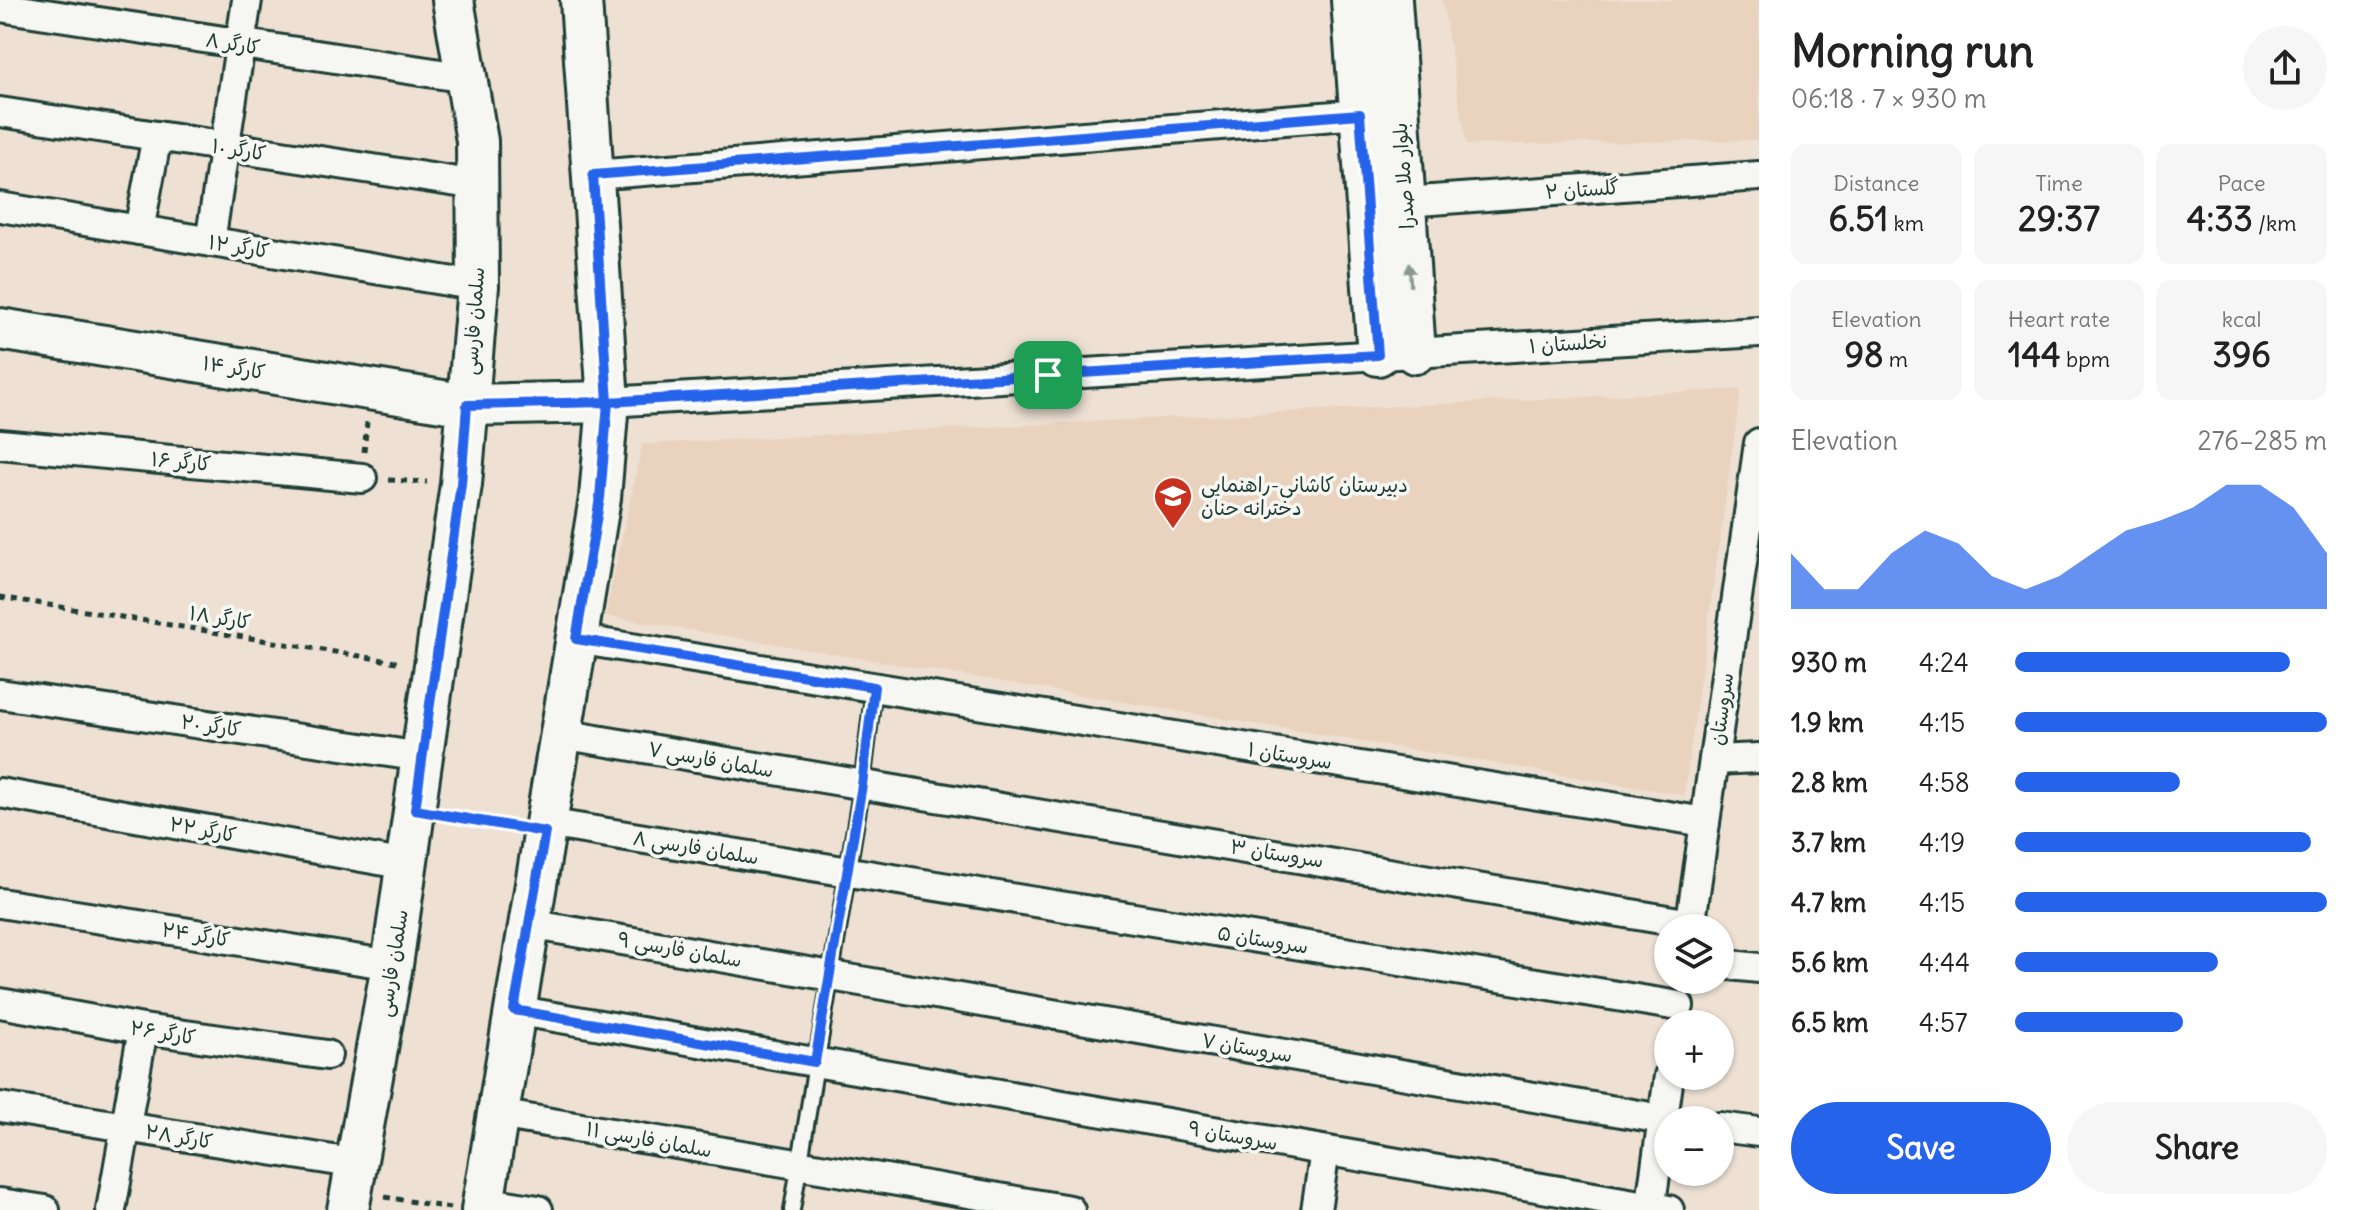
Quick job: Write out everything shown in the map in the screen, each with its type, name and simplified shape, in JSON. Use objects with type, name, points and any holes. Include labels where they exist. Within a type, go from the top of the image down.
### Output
[{"type":"street","points":[[210,242],[247,0]]},
{"type":"street","name":"سلمان فارسی","points":[[352,1188],[392,965],[461,484],[478,286],[477,141],[453,0]]},
{"type":"street","points":[[538,1210],[476,1207],[498,1114],[600,498],[608,402],[581,0]]},
{"type":"street","name":"بلوار ملا صدرا","points":[[1352,0],[1360,114],[1397,354]]},
{"type":"street","name":"بلوار ملا صدرا","points":[[1391,0],[1405,202],[1397,354]]},
{"type":"street","name":"کارگر ۸","points":[[0,7],[467,78]]},
{"type":"street","name":"کارگر ۱۰","points":[[0,112],[477,185]]},
{"type":"street","points":[[593,175],[1360,114]]},
{"type":"street","points":[[139,230],[157,136]]},
{"type":"street","name":"گلستان ۲","points":[[1405,202],[1759,176]]},
{"type":"street","name":"کارگر ۱۲","points":[[0,207],[478,286]]},
{"type":"street","name":"کارگر ۱۴","points":[[0,329],[467,405],[608,402]]},
{"type":"street","name":"نخلستان ۱","points":[[608,402],[1759,332]]},
{"type":"street","name":"سروستان","points":[[1692,914],[1753,528],[1759,443]]},
{"type":"street","name":"کارگر ۱۶","points":[[0,444],[362,478]]},
{"type":"street","name":"سروستان ۱","points":[[576,639],[1705,822]]},
{"type":"street","name":"کارگر ۲۰","points":[[0,694],[422,757]]},
{"type":"street","name":"سلمان فارسی ۷","points":[[561,734],[862,785]]},
{"type":"street","points":[[1714,760],[1759,758]]},
{"type":"street","name":"سروستان ۳","points":[[862,785],[1654,920]]},
{"type":"street","name":"کارگر ۲۲","points":[[0,793],[407,865]]},
{"type":"street","name":"سلمان فارسی ۸","points":[[545,828],[847,871]]},
{"type":"street","name":"سروستان ۵","points":[[847,871],[1679,1003]]},
{"type":"street","name":"کارگر ۲۴","points":[[0,903],[392,965]]},
{"type":"street","name":"سلمان فارسی ۹","points":[[529,924],[831,975]]},
{"type":"street","points":[[1734,965],[1759,968]]},
{"type":"street","name":"سروستان ۷","points":[[831,975],[1654,1118]]},
{"type":"street","name":"کارگر ۲۶","points":[[0,1003],[143,1029],[327,1055]]},
{"type":"street","name":"سروستان ۹","points":[[514,1010],[1657,1209]]},
{"type":"street","points":[[111,1210],[143,1029]]},
{"type":"street","name":"کارگر ۲۸","points":[[0,1107],[126,1128],[352,1188]]},
{"type":"street","name":"سلمان فارسی ۱۱","points":[[498,1114],[1070,1210]]},
{"type":"street","points":[[1734,1129],[1759,1132]]},
{"type":"street","points":[[1316,1210],[1325,1151]]},
{"type":"street","points":[[1657,1209],[1659,1186]]},
{"type":"street","points":[[0,1203],[45,1210]]},
{"type":"lane","points":[[792,1210],[862,785],[874,687]]},
{"type":"path","points":[[370,389],[362,478],[461,484]]},
{"type":"path","name":"کارگر ۱۸","points":[[0,597],[435,669]]},
{"type":"path","points":[[415,810],[545,828]]},
{"type":"path","points":[[352,1188],[476,1207]]},
{"type":"shaded area","points":[[1442,0],[1759,0],[1759,140],[1466,145]]},
{"type":"shaded area","name":"دبیرستان کاشانی-راهنمایی دخترانه حنان","points":[[1741,389],[1684,795],[605,616],[642,444]]},
{"type":"place","name":"دبیرستان کاشانی-راهنمایی دخترانه حنان","points":[[1173,530]]},
{"type":"route","points":[[1048,375],[608,402],[467,405],[461,484],[415,810],[545,832],[514,1010],[815,1062],[862,785],[874,687],[576,639],[600,498],[608,402],[593,175],[1360,114],[1378,355],[1048,375]]}]
